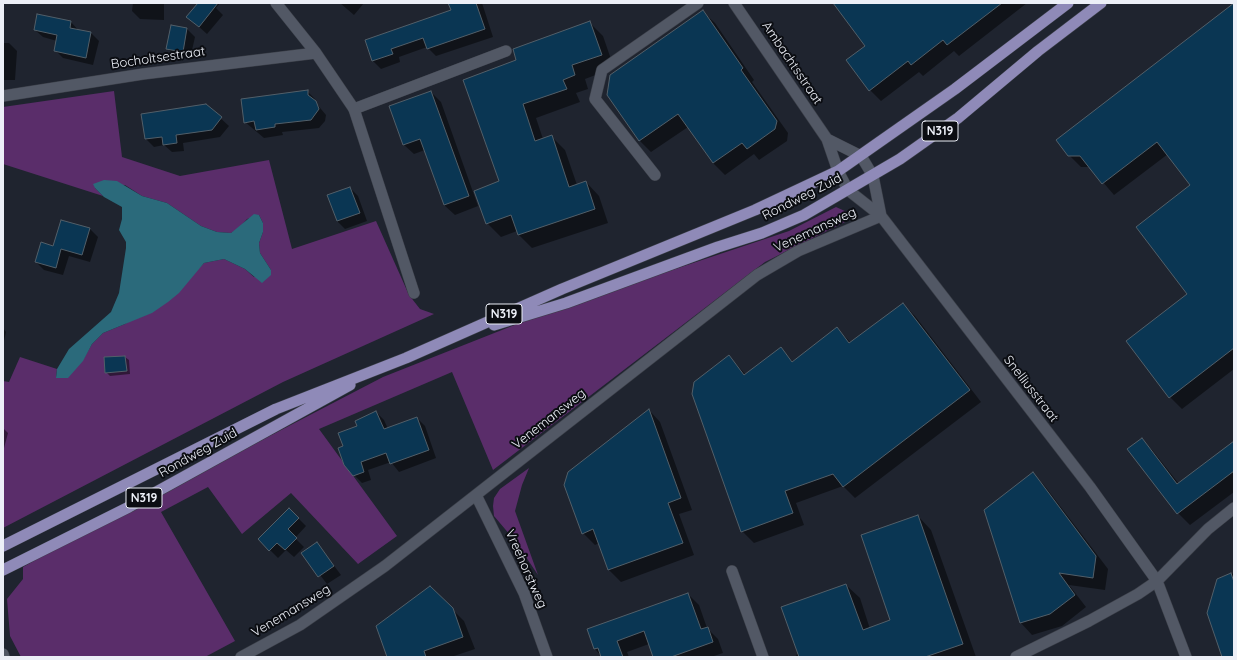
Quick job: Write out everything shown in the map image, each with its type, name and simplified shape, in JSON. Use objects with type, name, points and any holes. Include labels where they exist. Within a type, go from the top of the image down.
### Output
[{"type":"main road","name":"Rondweg Zuid","points":[[3,546],[276,409],[406,358],[562,289],[755,210],[838,171],[955,89],[1068,3]]},
{"type":"main road","name":"Rondweg Zuid","points":[[447,340],[566,303],[718,247],[762,233],[804,215],[873,176],[958,118],[1038,51],[1101,3]]},
{"type":"main road","name":"Rondweg Zuid","points":[[3,570],[129,507],[345,388],[406,358]]},
{"type":"street","points":[[276,3],[316,52],[354,109],[414,293]]},
{"type":"street","points":[[655,175],[595,99],[602,70],[698,3]]},
{"type":"street","name":"Ambachtsstraat","points":[[734,3],[827,139],[838,171],[848,190]]},
{"type":"street","points":[[354,109],[506,51]]},
{"type":"street","name":"Bocholtsestraat","points":[[3,96],[143,74],[316,52]]},
{"type":"street","name":"Ambachtsstraat","points":[[827,139],[861,156]]},
{"type":"street","name":"Snelliusstraat","points":[[861,156],[873,176],[881,216]]},
{"type":"street","name":"Snelliusstraat","points":[[848,190],[881,216],[1090,488],[1157,581],[1186,657]]},
{"type":"street","name":"Venemansweg","points":[[241,657],[300,625],[385,566],[757,275],[798,251],[881,216]]},
{"type":"street","name":"Vreehorstweg","points":[[476,494],[524,593],[547,657]]},
{"type":"street","points":[[1016,657],[1089,621],[1138,594],[1157,581],[1208,529],[1234,508]]},
{"type":"street","points":[[732,571],[763,657]]},
{"type":"shaded area","points":[[114,91],[122,157],[180,176],[269,160],[292,249],[376,221],[409,295],[420,309],[434,314],[283,382],[3,528],[3,381],[9,382],[20,357],[57,369],[56,377],[84,358],[92,344],[103,333],[125,324],[194,273],[204,263],[224,259],[245,269],[254,277],[271,270],[260,253],[259,243],[263,232],[263,223],[259,215],[247,219],[239,228],[231,233],[217,232],[201,226],[167,203],[142,196],[125,185],[95,188],[103,196],[3,164],[3,107]]},
{"type":"shaded area","points":[[836,207],[847,212],[849,218],[845,222],[765,262],[493,470],[452,372],[319,429],[397,536],[358,564],[291,493],[242,534],[208,487],[161,512],[235,641],[205,657],[21,657],[10,636],[7,599],[23,579],[23,567],[83,533],[383,377],[555,309],[789,231]]},
{"type":"shaded area","points":[[529,468],[522,485],[515,511],[538,575],[516,542],[494,516],[493,506],[494,498],[500,489]]},
{"type":"water","points":[[104,180],[117,181],[142,196],[167,203],[201,226],[217,232],[231,233],[254,214],[259,215],[263,223],[263,232],[259,243],[260,253],[271,270],[271,275],[262,283],[245,269],[224,259],[204,263],[179,293],[168,302],[152,313],[103,333],[92,344],[83,361],[68,378],[56,378],[57,369],[69,349],[111,312],[119,293],[126,248],[126,242],[119,230],[122,219],[122,207],[104,197],[95,188],[93,184]]},
{"type":"building","points":[[198,3],[218,3],[199,27],[186,17]]},
{"type":"building","points":[[448,3],[476,3],[485,29],[427,49],[423,38],[391,49],[393,54],[372,61],[365,40],[451,10]]},
{"type":"building","points":[[833,3],[1002,3],[947,45],[943,40],[911,65],[908,61],[869,91],[846,60],[865,46]]},
{"type":"building","points":[[1234,3],[1234,348],[1169,398],[1126,341],[1187,294],[1136,227],[1190,185],[1157,142],[1102,184],[1080,156],[1068,156],[1056,140]]},
{"type":"building","points":[[703,10],[743,68],[741,70],[777,121],[775,129],[747,149],[742,143],[713,163],[678,114],[639,141],[607,95],[610,75]]},
{"type":"building","points":[[37,14],[71,21],[70,28],[91,32],[86,58],[54,51],[57,35],[34,30]]},
{"type":"building","points":[[590,21],[602,55],[572,65],[575,75],[563,80],[567,89],[523,104],[535,141],[552,135],[569,187],[586,181],[595,209],[518,235],[511,215],[486,224],[474,191],[499,181],[463,80],[516,60],[513,49]]},
{"type":"building","points":[[171,25],[187,28],[183,52],[166,49]]},
{"type":"building","points":[[308,90],[308,95],[316,101],[319,109],[311,120],[275,124],[275,127],[256,130],[254,121],[244,123],[241,99]]},
{"type":"building","points":[[431,91],[469,196],[444,205],[420,139],[403,145],[389,106]]},
{"type":"building","points":[[206,104],[222,117],[212,130],[176,135],[177,143],[163,145],[162,137],[145,139],[141,114]]},
{"type":"building","points":[[350,187],[360,213],[337,221],[327,195]]},
{"type":"building","points":[[61,220],[90,228],[82,255],[61,249],[56,268],[35,262],[41,242],[53,246]]},
{"type":"building","points":[[903,303],[970,390],[843,487],[833,474],[785,491],[793,513],[741,532],[692,394],[694,382],[729,355],[744,375],[781,347],[792,362],[837,327],[849,343]]},
{"type":"building","points":[[125,356],[127,371],[105,373],[104,357]]},
{"type":"building","points":[[649,409],[681,498],[668,503],[683,543],[608,570],[593,529],[582,534],[564,485],[568,472]]},
{"type":"building","points":[[376,411],[384,429],[417,417],[429,450],[390,464],[386,453],[361,462],[364,472],[353,476],[344,465],[338,448],[343,446],[338,433],[357,426],[355,421]]},
{"type":"building","points":[[1142,438],[1177,484],[1234,441],[1234,471],[1177,514],[1127,449]]},
{"type":"building","points":[[1033,472],[1096,556],[1093,578],[1059,573],[1075,595],[1050,614],[1020,623],[984,510]]},
{"type":"building","points":[[289,508],[299,518],[288,529],[297,538],[285,550],[277,543],[269,551],[258,539]]},
{"type":"building","points":[[918,515],[963,644],[925,657],[799,657],[781,607],[846,584],[863,630],[890,620],[861,535]]},
{"type":"building","points":[[317,542],[334,566],[318,577],[301,553]]},
{"type":"building","points":[[1231,573],[1234,582],[1234,657],[1222,657],[1207,613],[1217,579]]},
{"type":"building","points":[[430,586],[453,608],[463,637],[424,651],[426,657],[387,657],[376,626]]},
{"type":"building","points":[[688,593],[701,629],[708,627],[713,642],[671,657],[653,657],[644,631],[617,641],[623,657],[601,657],[598,648],[594,649],[587,629]]}]
